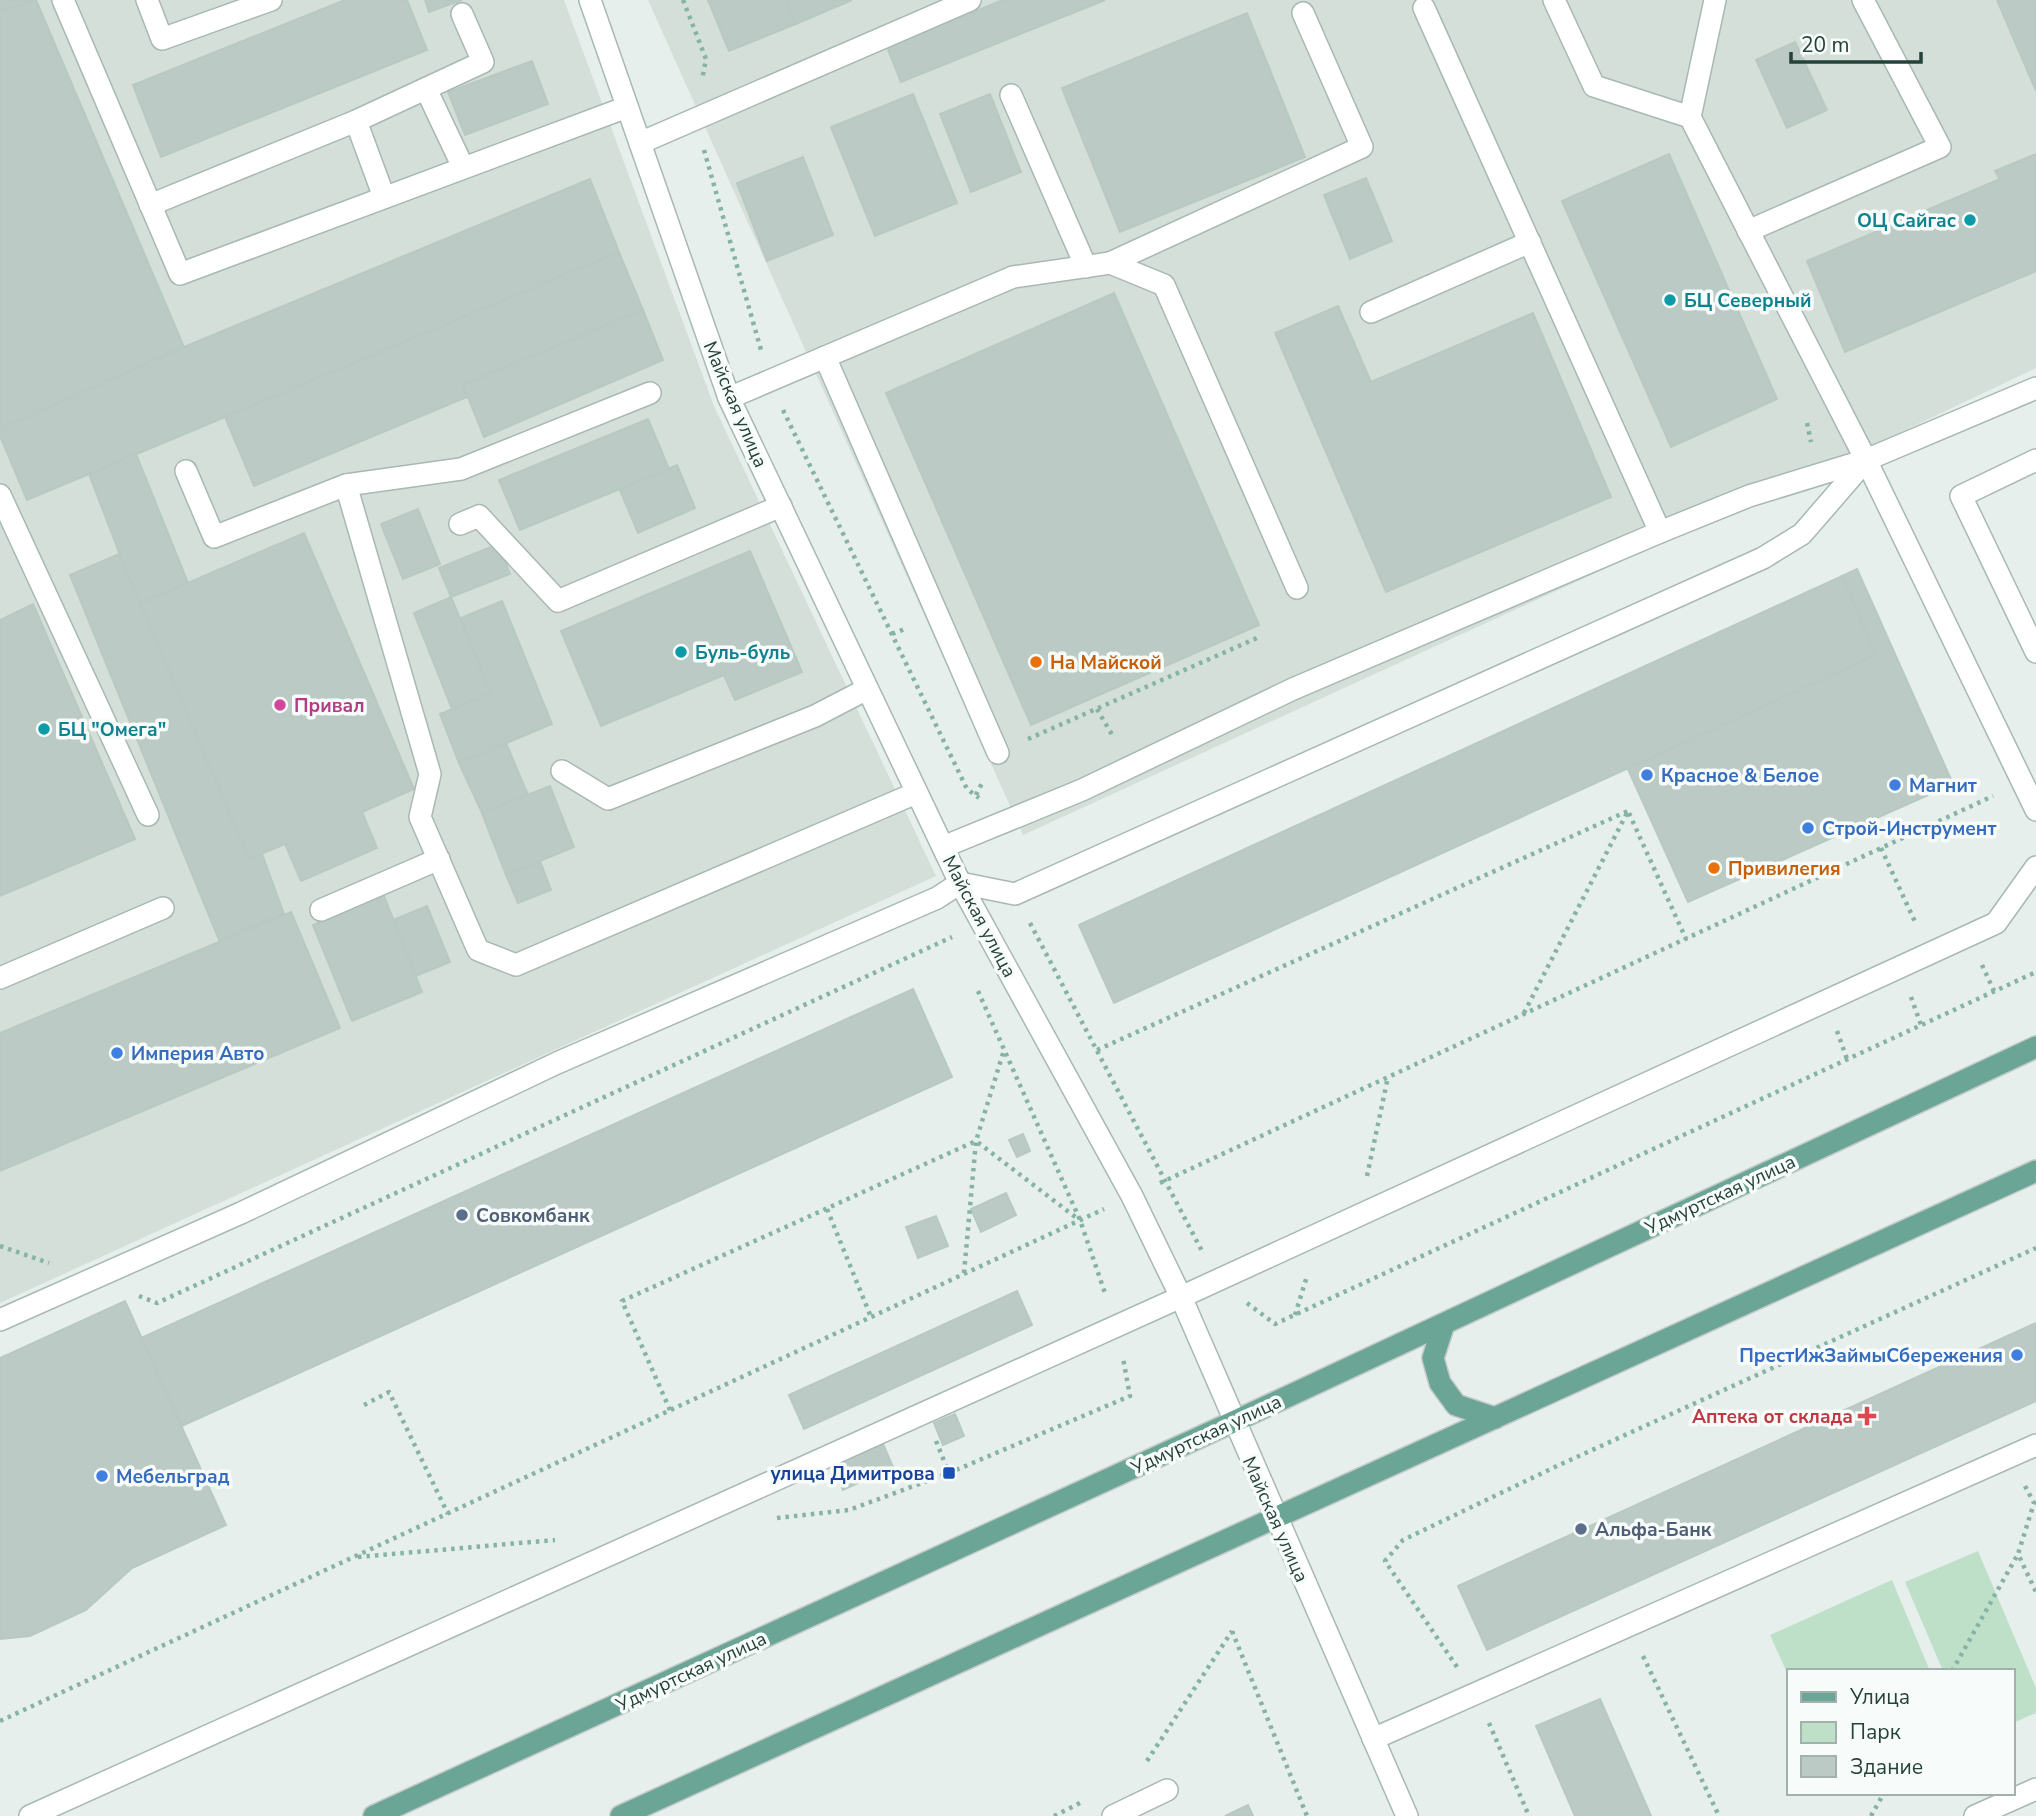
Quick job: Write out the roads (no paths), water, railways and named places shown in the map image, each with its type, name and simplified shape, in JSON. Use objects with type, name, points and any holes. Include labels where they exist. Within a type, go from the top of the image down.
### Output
[{"type":"main road","name":"Удмуртская улица","points":[[374,1816],[1233,1422],[2036,1047]]},
{"type":"main road","points":[[621,1816],[2036,1171]]},
{"type":"main road","points":[[1444,1324],[1433,1358],[1440,1383],[1456,1405],[1495,1418]]},
{"type":"street","points":[[63,0],[180,274],[627,107]]},
{"type":"street","points":[[147,0],[162,39],[271,0]]},
{"type":"street","name":"Майская улица","points":[[590,0],[730,398],[960,883],[1132,1196],[1181,1297],[1233,1422],[1278,1517],[1407,1816]]},
{"type":"street","points":[[640,143],[970,0]]},
{"type":"street","points":[[1555,0],[1594,86],[1690,117]]},
{"type":"street","points":[[1715,0],[1690,117],[1820,376],[1866,460],[2036,810]]},
{"type":"street","points":[[1748,232],[1940,146],[1863,0]]},
{"type":"street","points":[[1424,8],[1660,532]]},
{"type":"street","points":[[730,398],[1013,277],[1110,263],[1362,147],[1303,13]]},
{"type":"street","points":[[150,205],[356,121],[483,62],[462,14]]},
{"type":"street","points":[[426,89],[463,167]]},
{"type":"street","points":[[1011,95],[1086,267]]},
{"type":"street","points":[[356,121],[384,197]]},
{"type":"street","points":[[1371,312],[1530,242]]},
{"type":"street","points":[[1110,263],[1164,285],[1297,588]]},
{"type":"street","points":[[825,356],[998,752]]},
{"type":"street","points":[[943,847],[1082,790],[1293,689],[1660,532],[1749,496],[1866,460],[2036,388]]},
{"type":"street","points":[[186,471],[214,537],[346,485],[461,469],[650,393]]},
{"type":"street","points":[[0,1320],[241,1213],[557,1063],[937,898],[960,883],[1015,894],[1089,858],[1343,748],[1763,558],[1802,534],[1866,460]]},
{"type":"street","points":[[2036,460],[1961,496],[2036,652]]},
{"type":"street","points":[[346,485],[430,774],[420,817],[478,950],[516,965],[916,793]]},
{"type":"street","points":[[0,495],[148,815]]},
{"type":"street","points":[[460,524],[479,516],[558,601],[781,506]]},
{"type":"street","points":[[562,771],[608,799],[815,716],[867,689]]},
{"type":"street","points":[[321,910],[439,859]]},
{"type":"street","points":[[30,1816],[1181,1297],[1996,923],[2036,867]]},
{"type":"street","points":[[0,978],[163,908]]},
{"type":"street","points":[[1373,1739],[2036,1445]]},
{"type":"street","points":[[1975,1816],[2036,1789]]},
{"type":"street","points":[[1113,1816],[1167,1790]]},
{"type":"place","name":"ОЦ Сайгас","points":[[1970,220]]},
{"type":"place","name":"БЦ Северный","points":[[1670,300]]},
{"type":"place","name":"Буль-буль","points":[[681,652]]},
{"type":"place","name":"На Майской","points":[[1036,662]]},
{"type":"place","name":"Привал","points":[[280,705]]},
{"type":"place","name":"БЦ \"Омега\"","points":[[44,729]]},
{"type":"place","name":"Красное & Белое","points":[[1647,775]]},
{"type":"place","name":"Магнит","points":[[1895,785]]},
{"type":"place","name":"Строй-Инструмент","points":[[1808,828]]},
{"type":"place","name":"Привилегия","points":[[1714,868]]},
{"type":"place","name":"Империя Авто","points":[[117,1053]]},
{"type":"place","name":"Совкомбанк","points":[[462,1215]]},
{"type":"place","name":"ПрестИжЗаймыСбережения","points":[[2017,1355]]},
{"type":"place","name":"Аптека от склада","points":[[1867,1416]]},
{"type":"place","name":"улица Димитрова","points":[[949,1473]]},
{"type":"place","name":"Мебельград","points":[[102,1476]]},
{"type":"place","name":"Альфа-Банк","points":[[1581,1529]]}]
